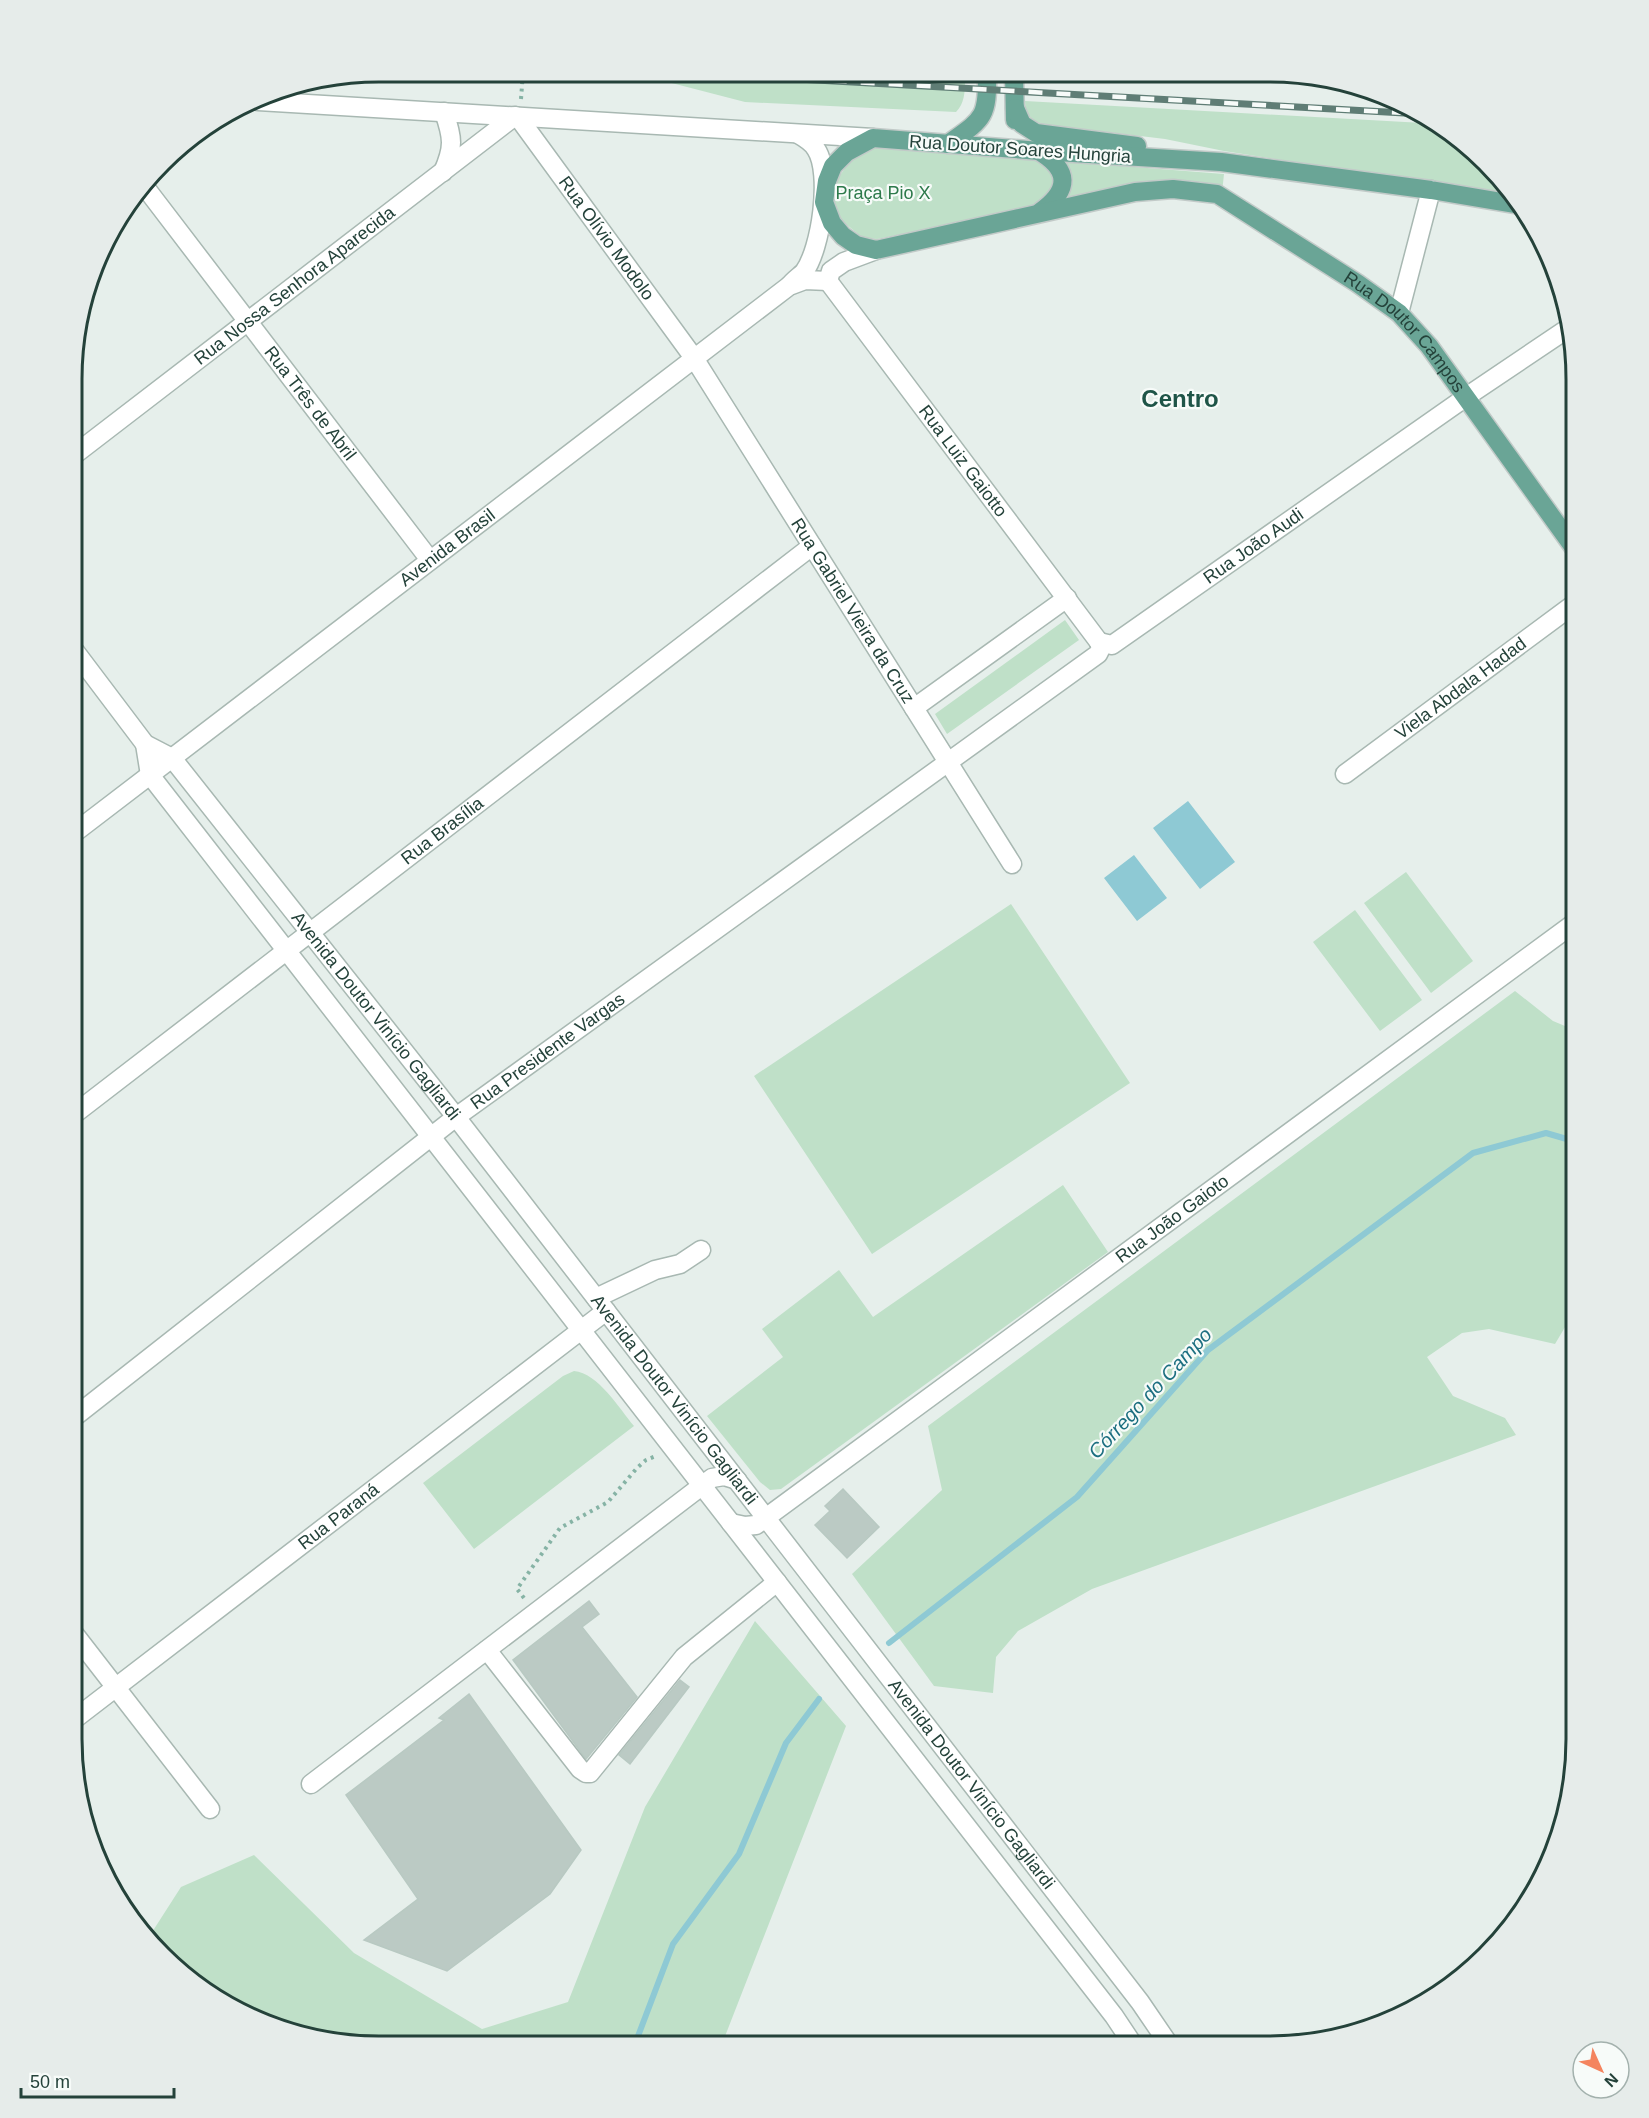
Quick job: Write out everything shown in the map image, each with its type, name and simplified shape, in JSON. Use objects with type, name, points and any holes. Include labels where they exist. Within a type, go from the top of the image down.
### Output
[{"type":"main road","points":[[948,144],[972,127],[984,113],[988,101],[987,82]]},
{"type":"main road","points":[[873,138],[847,152],[833,166],[827,181],[824,202],[832,223],[843,236],[856,245],[876,250],[1036,215],[1057,197],[1062,189],[1064,178],[1060,168],[1052,160],[1027,145],[1020,137],[1014,108],[1014,82]]},
{"type":"main road","points":[[1014,108],[1023,124],[1036,133],[1175,152],[1221,162]]},
{"type":"main road","name":"Rua Doutor Soares Hungria","points":[[873,138],[1221,162],[1431,190],[1508,203]]},
{"type":"main road","name":"Rua Doutor Campos","points":[[1036,215],[1135,192],[1173,189],[1217,194],[1357,283],[1399,313],[1414,328],[1466,397],[1566,537]]},
{"type":"street","name":"Rua Doutor Soares Hungria","points":[[274,102],[873,138]]},
{"type":"street","points":[[443,172],[452,144],[444,112]]},
{"type":"street","name":"Rua Nossa Senhora Aparecida","points":[[82,449],[517,117]]},
{"type":"street","name":"Rua Olívio Modolo","points":[[517,117],[694,358]]},
{"type":"street","points":[[789,286],[804,272],[810,259],[824,202],[818,151],[798,134]]},
{"type":"street","points":[[1399,313],[1431,190]]},
{"type":"street","name":"Rua Três de Abril","points":[[149,192],[430,561]]},
{"type":"street","points":[[828,281],[831,271],[844,262],[876,250]]},
{"type":"street","name":"Avenida Brasil","points":[[82,828],[789,286],[805,280],[828,281]]},
{"type":"street","name":"Rua Luiz Gaiotto","points":[[828,281],[1099,642]]},
{"type":"street","name":"Rua João Audi","points":[[1099,642],[1112,645],[1563,332]]},
{"type":"street","name":"Rua Gabriel Vieira da Cruz","points":[[694,358],[1012,864]]},
{"type":"street","name":"Rua Brasília","points":[[82,1108],[812,546]]},
{"type":"street","points":[[914,708],[1068,598]]},
{"type":"street","name":"Viela Abdala Hadad","points":[[1345,774],[1566,610]]},
{"type":"street","points":[[947,762],[1098,654],[1101,648],[1099,642]]},
{"type":"street","points":[[82,660],[146,744],[172,758]]},
{"type":"street","points":[[146,744],[150,775]]},
{"type":"street","name":"Avenida Doutor Vinício Gagliardi","points":[[172,758],[456,1117],[1140,2002],[1163,2036]]},
{"type":"street","name":"Rua Presidente Vargas","points":[[82,1411],[456,1117],[947,762]]},
{"type":"street","name":"Avenida Doutor Vinício Gagliardi","points":[[150,775],[1127,2036]]},
{"type":"street","name":"Rua João Gaioto","points":[[766,1518],[1566,929]]},
{"type":"street","name":"Rua Paraná","points":[[82,1714],[582,1330],[601,1305],[655,1270],[680,1263],[701,1250]]},
{"type":"street","points":[[311,1784],[712,1478],[724,1476],[737,1480]]},
{"type":"street","points":[[731,1522],[745,1526],[756,1525],[766,1518]]},
{"type":"street","points":[[487,1650],[580,1769],[590,1773],[684,1657],[777,1582]]},
{"type":"street","points":[[82,1644],[210,1809]]},
{"type":"street","points":[[998,1867],[1021,1848]]},
{"type":"path","points":[[517,117],[522,82]]},
{"type":"path","points":[[536,1613],[517,1589],[553,1536],[569,1522],[608,1502],[645,1460],[661,1454],[671,1446]]},
{"type":"green space","points":[[668,82],[965,82],[963,99],[956,112],[745,102]]},
{"type":"green space","points":[[1025,101],[1419,123],[1480,169],[1501,194],[1224,151],[1165,139],[1041,124],[1029,115]]},
{"type":"green space","name":"Praça Pio X","points":[[879,147],[1224,174],[1222,193],[1134,188],[877,239],[863,238],[841,220],[835,207],[834,184],[852,158],[865,150]]},
{"type":"green space","points":[[1065,620],[1079,640],[947,734],[935,714]]},
{"type":"green space","points":[[1406,872],[1473,961],[1431,993],[1364,903]]},
{"type":"green space","points":[[1011,904],[1130,1083],[872,1254],[754,1076]]},
{"type":"green space","points":[[1355,910],[1422,1000],[1380,1031],[1313,942]]},
{"type":"green space","points":[[1515,991],[1553,1021],[1566,1026],[1566,1326],[1555,1344],[1489,1329],[1462,1333],[1427,1357],[1453,1396],[1505,1418],[1516,1435],[1092,1589],[1018,1631],[996,1657],[993,1693],[934,1686],[852,1574],[942,1490],[928,1426]]},
{"type":"green space","points":[[1063,1185],[1108,1252],[781,1489],[770,1490],[760,1482],[707,1416],[783,1357],[762,1329],[839,1270],[873,1317]]},
{"type":"green space","points":[[574,1371],[583,1373],[600,1385],[634,1426],[474,1549],[423,1483],[563,1376]]},
{"type":"green space","points":[[755,1621],[846,1726],[725,2036],[379,2036],[321,2030],[284,2020],[231,1996],[184,1962],[153,1930],[181,1887],[254,1855],[354,1953],[482,2029],[568,2002],[645,1807]]},
{"type":"water","points":[[1188,801],[1235,862],[1200,889],[1153,828]]},
{"type":"water","points":[[1134,855],[1167,898],[1137,921],[1104,878]]},
{"type":"building","points":[[843,1489],[879,1527],[847,1558],[815,1525],[830,1511],[825,1506]]},
{"type":"building","points":[[589,1601],[599,1614],[582,1627],[637,1697],[586,1759],[513,1660]]},
{"type":"building","points":[[680,1680],[689,1687],[630,1764],[619,1755]]},
{"type":"building","points":[[469,1694],[581,1850],[550,1894],[447,1971],[364,1940],[418,1899],[346,1795],[444,1720],[439,1718]]},
{"type":"waterway","name":"Córrego do Campo","points":[[889,1643],[1077,1497],[1208,1350],[1473,1153],[1546,1133],[1566,1139]]},
{"type":"waterway","name":"Córrego do Campo","points":[[638,2036],[673,1944],[739,1854],[786,1743],[819,1699]]},
{"type":"railway","points":[[853,82],[1401,113]]},
{"type":"district","name":"Centro","points":[[1180,398]]}]
